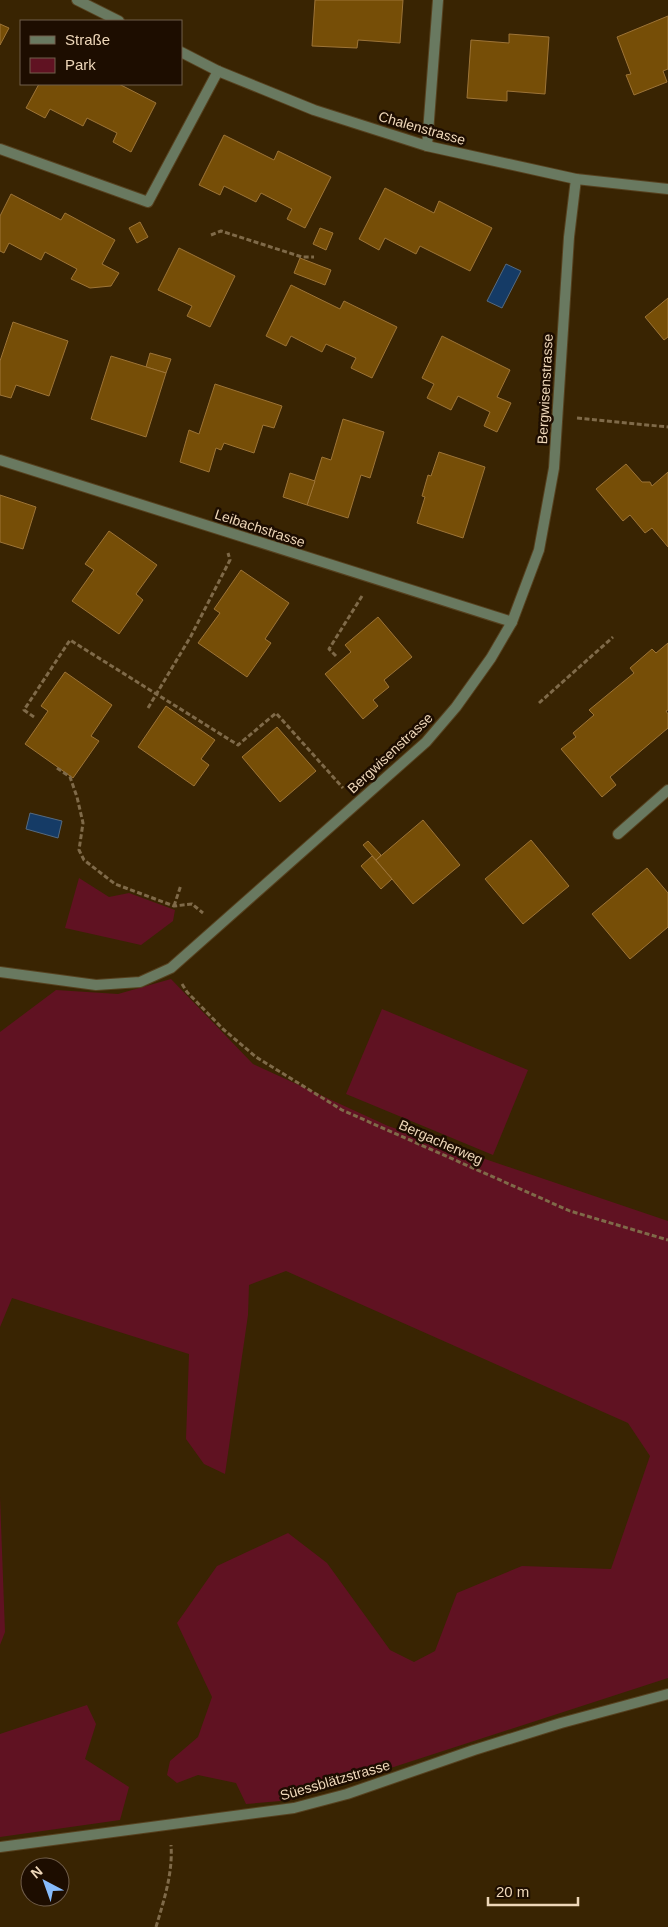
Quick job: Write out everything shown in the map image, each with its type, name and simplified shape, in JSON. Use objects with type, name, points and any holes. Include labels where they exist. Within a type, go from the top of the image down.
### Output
[{"type":"street","points":[[77,0],[117,20]]},
{"type":"street","points":[[427,146],[438,0]]},
{"type":"street","name":"Chalenstrasse","points":[[182,53],[218,71],[314,110],[427,146],[576,179],[668,189]]},
{"type":"street","points":[[0,149],[148,202],[218,71]]},
{"type":"street","name":"Bergwisenstrasse","points":[[0,972],[96,985],[140,982],[171,968],[426,742],[456,707],[491,658],[512,622],[539,550],[554,468],[569,237],[576,179]]},
{"type":"street","name":"Leibachstrasse","points":[[0,460],[512,622]]},
{"type":"street","points":[[618,834],[668,790]]},
{"type":"street","name":"Süessblätzstrasse","points":[[0,1847],[294,1808],[347,1794],[474,1750],[561,1723],[668,1694]]},
{"type":"path","points":[[211,235],[221,231],[302,257],[314,257]]},
{"type":"path","points":[[558,416],[668,427]]},
{"type":"path","points":[[148,708],[191,636],[223,573]]},
{"type":"path","points":[[336,656],[329,649],[354,609]]},
{"type":"path","points":[[539,703],[613,638]]},
{"type":"path","points":[[34,716],[24,710],[70,640],[238,745],[276,714],[357,804]]},
{"type":"path","points":[[57,768],[70,777],[77,797],[83,823],[79,850],[84,860],[115,884],[174,906],[192,904],[218,927]]},
{"type":"path","points":[[174,906],[181,885]]},
{"type":"path","name":"Bergacherweg","points":[[171,968],[187,992],[224,1029],[256,1057],[342,1110],[570,1211],[668,1240]]},
{"type":"path","points":[[156,1927],[166,1894],[172,1857],[170,1823]]},
{"type":"green space","points":[[79,878],[109,897],[129,893],[175,910],[173,921],[141,945],[65,928]]},
{"type":"green space","points":[[171,979],[253,1064],[388,1126],[668,1221],[668,1678],[292,1800],[246,1804],[236,1783],[198,1775],[177,1783],[167,1775],[170,1761],[198,1737],[212,1697],[177,1623],[217,1566],[288,1533],[327,1563],[390,1650],[414,1662],[435,1651],[457,1593],[522,1566],[611,1569],[650,1456],[628,1423],[286,1271],[249,1285],[248,1315],[225,1474],[204,1464],[186,1439],[189,1354],[12,1298],[0,1327],[0,1032],[56,990],[118,994]]},
{"type":"green space","points":[[382,1009],[528,1070],[493,1155],[346,1094]]},
{"type":"green space","points":[[0,1497],[5,1632],[0,1645]]},
{"type":"green space","points":[[87,1705],[96,1724],[85,1759],[129,1787],[120,1820],[0,1837],[0,1734]]},
{"type":"water","points":[[506,264],[521,271],[502,308],[487,301]]},
{"type":"water","points":[[30,813],[62,821],[58,838],[26,829]]},
{"type":"building","points":[[315,0],[403,0],[400,43],[358,40],[357,48],[312,46]]},
{"type":"building","points":[[668,16],[668,69],[663,71],[667,82],[634,95],[626,75],[631,74],[617,37]]},
{"type":"building","points":[[0,24],[9,28],[0,45]]},
{"type":"building","points":[[509,34],[549,37],[545,94],[507,91],[507,101],[467,98],[471,40],[509,43]]},
{"type":"building","points":[[38,85],[121,85],[156,103],[131,152],[113,142],[117,133],[87,118],[83,126],[50,109],[45,118],[26,108]]},
{"type":"building","points":[[224,135],[274,160],[278,151],[331,177],[305,228],[287,219],[292,209],[261,193],[256,202],[224,186],[220,195],[199,185]]},
{"type":"building","points":[[385,188],[434,213],[439,201],[492,228],[470,271],[420,246],[416,254],[385,238],[379,250],[359,239]]},
{"type":"building","points":[[11,194],[61,220],[65,213],[115,240],[102,264],[119,273],[111,286],[90,288],[71,279],[77,269],[45,252],[41,260],[9,243],[4,253],[0,251],[0,216]]},
{"type":"building","points":[[140,222],[148,237],[137,243],[129,228]]},
{"type":"building","points":[[320,228],[333,233],[326,250],[313,244]]},
{"type":"building","points":[[179,248],[235,276],[210,327],[187,316],[192,306],[158,290]]},
{"type":"building","points":[[300,258],[331,270],[325,285],[294,273]]},
{"type":"building","points":[[291,285],[340,309],[344,301],[397,327],[372,378],[351,368],[356,358],[326,344],[322,352],[291,336],[286,346],[266,336]]},
{"type":"building","points":[[668,298],[668,337],[664,340],[645,317]]},
{"type":"building","points":[[13,322],[68,341],[49,396],[16,385],[11,398],[0,395],[0,361]]},
{"type":"building","points":[[442,336],[510,370],[497,397],[511,403],[497,432],[484,426],[490,412],[458,396],[451,410],[427,398],[434,384],[422,378]]},
{"type":"building","points":[[150,353],[171,359],[166,373],[146,367]]},
{"type":"building","points":[[111,356],[166,373],[146,437],[91,419]]},
{"type":"building","points":[[215,384],[282,406],[274,428],[263,425],[254,453],[224,443],[221,450],[216,448],[209,472],[180,462],[189,430],[199,434]]},
{"type":"building","points":[[343,419],[384,432],[370,478],[361,475],[348,518],[307,505],[322,457],[331,460]]},
{"type":"building","points":[[439,452],[485,467],[463,538],[417,523],[425,497],[422,496],[428,475],[431,476]]},
{"type":"building","points":[[626,464],[642,482],[650,482],[652,486],[668,472],[668,547],[652,528],[645,533],[630,515],[623,521],[596,489]]},
{"type":"building","points":[[290,473],[315,481],[307,505],[283,497]]},
{"type":"building","points":[[0,495],[36,507],[23,549],[0,542]]},
{"type":"building","points":[[109,531],[157,565],[136,594],[143,600],[119,634],[72,601],[94,570],[85,564]]},
{"type":"building","points":[[241,570],[289,603],[265,639],[271,643],[247,677],[198,643],[220,613],[214,609]]},
{"type":"building","points":[[378,617],[412,657],[384,680],[389,687],[373,700],[378,706],[363,719],[325,674],[351,652],[345,645]]},
{"type":"building","points":[[668,643],[668,710],[666,711],[668,714],[668,728],[610,777],[616,785],[602,797],[561,749],[576,737],[573,733],[594,715],[589,710],[634,673],[630,668],[652,649],[656,653]]},
{"type":"building","points":[[65,672],[112,705],[91,736],[99,741],[73,778],[25,744],[48,711],[41,706]]},
{"type":"building","points":[[166,706],[215,740],[201,759],[209,765],[194,786],[138,747]]},
{"type":"building","points":[[277,727],[316,771],[280,802],[242,757]]},
{"type":"building","points":[[423,820],[460,865],[413,904],[376,860]]},
{"type":"building","points":[[531,840],[569,886],[523,924],[485,879]]},
{"type":"building","points":[[368,841],[381,855],[376,860],[363,845]]},
{"type":"building","points":[[372,856],[392,879],[381,889],[361,866]]},
{"type":"building","points":[[647,868],[668,893],[668,927],[630,959],[592,914]]}]
